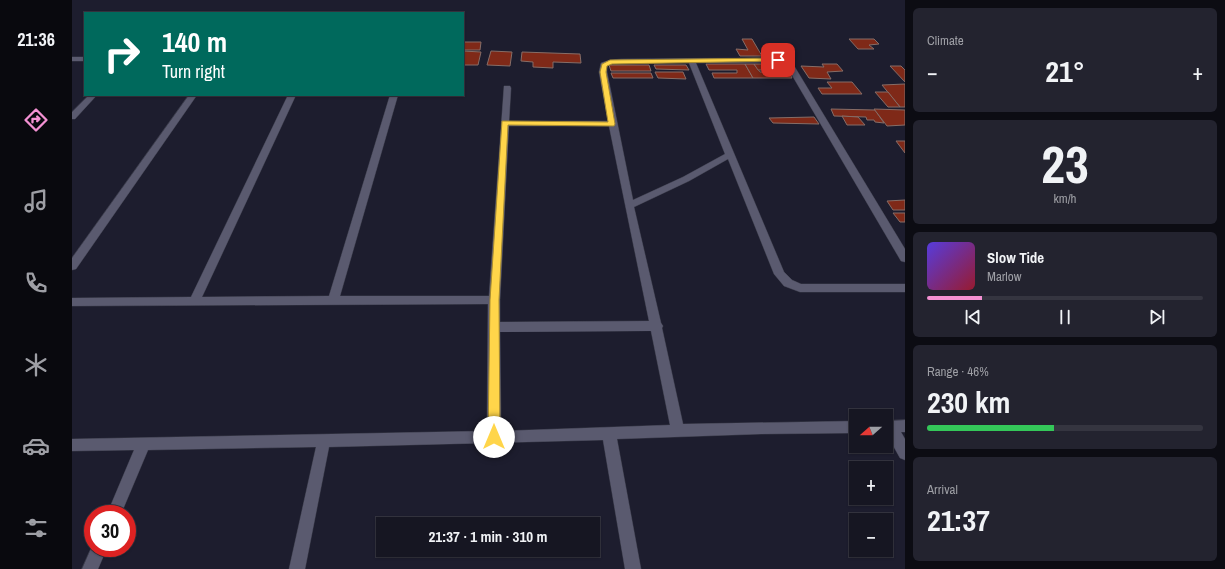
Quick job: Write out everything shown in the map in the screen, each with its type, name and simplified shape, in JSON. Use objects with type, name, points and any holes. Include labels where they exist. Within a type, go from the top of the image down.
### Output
[{"type":"street","points":[[72,59],[84,59]]},
{"type":"street","points":[[692,60],[779,274],[788,283],[800,288],[905,288]]},
{"type":"street","points":[[678,431],[612,124],[603,72],[604,65],[610,62],[622,61],[785,61],[905,258]]},
{"type":"street","points":[[494,437],[494,300],[507,88]]},
{"type":"street","points":[[72,117],[92,96]]},
{"type":"street","points":[[72,266],[192,96]]},
{"type":"street","points":[[195,300],[292,96]]},
{"type":"street","points":[[333,301],[394,96]]},
{"type":"street","points":[[504,123],[612,124]]},
{"type":"street","points":[[630,205],[686,179],[731,154]]},
{"type":"street","points":[[72,302],[195,300],[494,300]]},
{"type":"street","points":[[494,327],[656,326]]},
{"type":"street","points":[[893,427],[905,426]]},
{"type":"street","points":[[72,445],[494,437],[849,427]]},
{"type":"street","points":[[609,433],[633,569]]},
{"type":"street","points":[[893,435],[905,453]]},
{"type":"street","points":[[297,569],[324,440]]},
{"type":"street","points":[[118,505],[144,443]]},
{"type":"street","points":[[90,569],[95,557]]},
{"type":"building","points":[[742,39],[752,39],[762,56],[740,56],[736,49],[748,50]]},
{"type":"building","points":[[849,39],[874,39],[879,44],[869,45],[874,49],[858,49]]},
{"type":"building","points":[[464,42],[481,42],[480,50],[464,50]]},
{"type":"building","points":[[464,51],[481,52],[478,65],[464,65]]},
{"type":"building","points":[[491,51],[512,52],[510,66],[487,65]]},
{"type":"building","points":[[522,52],[580,54],[581,63],[553,62],[553,68],[533,67],[533,62],[521,61]]},
{"type":"building","points":[[706,64],[745,64],[753,78],[714,78],[712,73],[737,73],[737,70],[709,70]]},
{"type":"building","points":[[745,64],[754,64],[760,72],[789,72],[792,78],[753,78]]},
{"type":"building","points":[[754,64],[779,64],[783,70],[758,70]]},
{"type":"building","points":[[822,64],[837,64],[843,71],[827,72],[831,79],[809,78],[801,66],[824,67]]},
{"type":"building","points":[[609,65],[649,65],[651,71],[611,71]]},
{"type":"building","points":[[654,65],[686,65],[689,70],[656,69]]},
{"type":"building","points":[[890,66],[901,66],[905,70],[905,82]]},
{"type":"building","points":[[655,72],[683,72],[686,79],[658,78]]},
{"type":"building","points":[[611,73],[651,73],[653,78],[613,78]]},
{"type":"building","points":[[827,82],[852,82],[862,94],[822,94],[818,88],[832,88]]},
{"type":"building","points":[[905,84],[905,107],[900,107],[882,85]]},
{"type":"building","points":[[875,92],[888,92],[900,107],[888,107]]},
{"type":"building","points":[[831,109],[875,110],[884,123],[875,122],[874,120],[867,120],[866,117],[834,116]]},
{"type":"building","points":[[874,109],[905,110],[905,125],[887,126]]},
{"type":"building","points":[[842,116],[858,117],[865,125],[847,125]]},
{"type":"building","points":[[814,117],[819,124],[773,123],[769,118]]},
{"type":"building","points":[[896,141],[905,141],[905,153]]},
{"type":"building","points":[[905,200],[905,210],[893,210],[887,201]]},
{"type":"building","points":[[893,213],[905,213],[905,222],[900,222]]},
{"type":"route","points":[[494,437],[494,300],[504,123],[612,124],[603,72],[604,65],[610,62],[778,60]]}]
